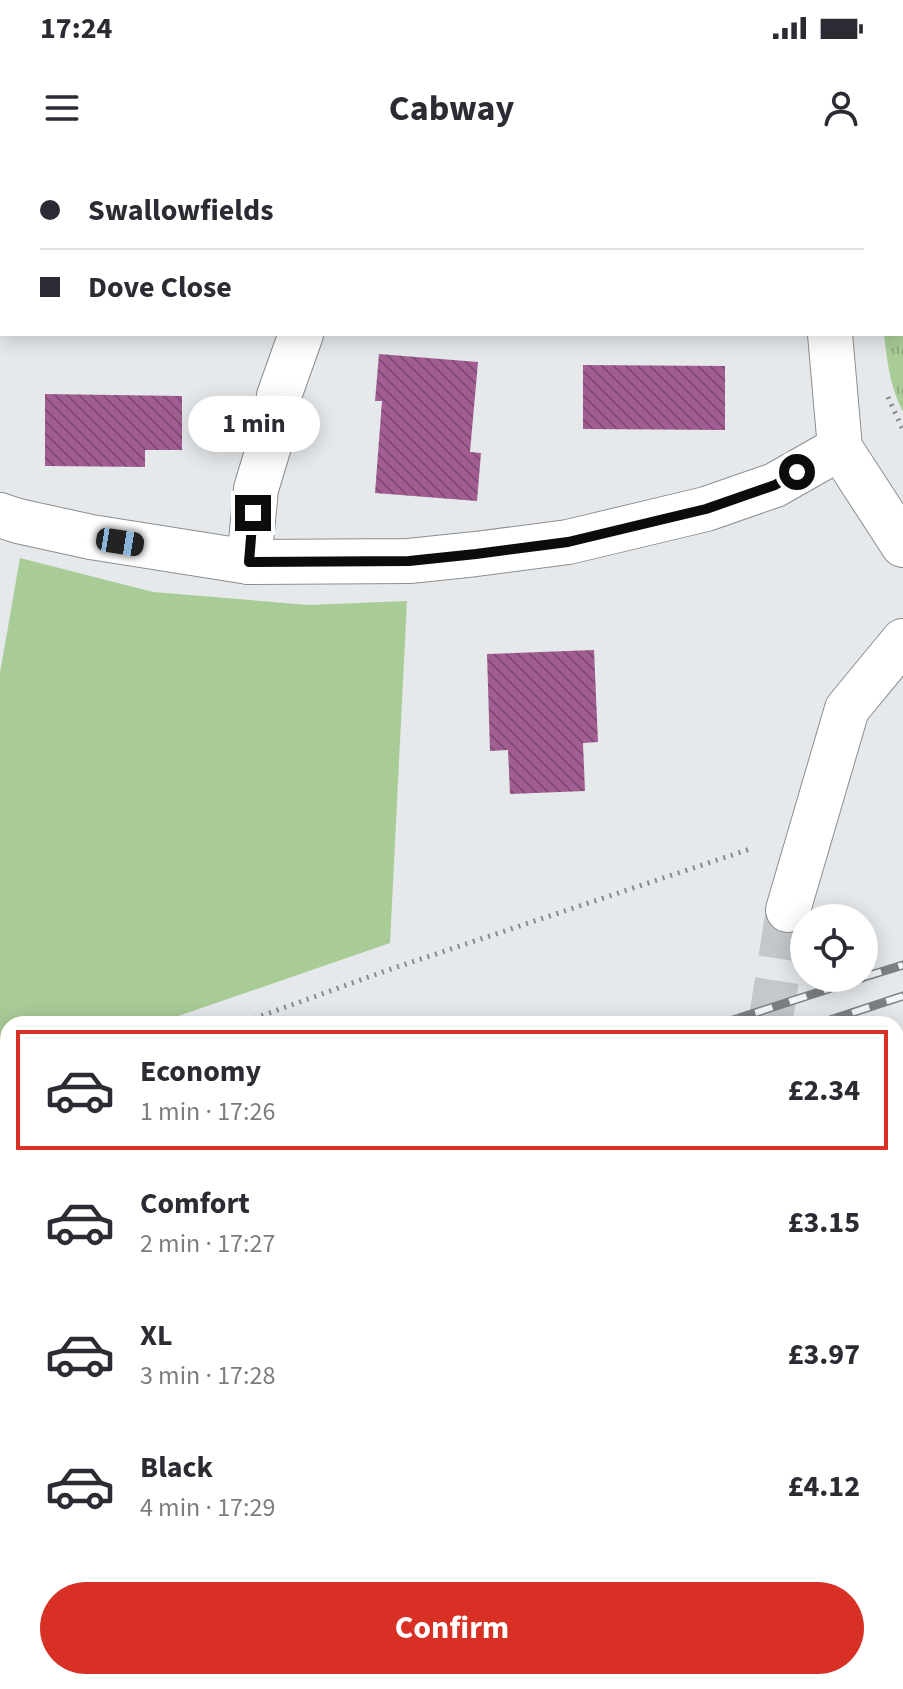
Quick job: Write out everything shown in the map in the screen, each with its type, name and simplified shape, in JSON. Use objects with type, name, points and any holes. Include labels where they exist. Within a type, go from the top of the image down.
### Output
[{"type":"street","points":[[249,562],[256,489],[272,436],[279,396],[300,336]]},
{"type":"street","points":[[830,336],[840,448],[903,545]]},
{"type":"street","points":[[0,515],[91,537],[249,562],[409,561],[568,542],[706,509],[775,485],[840,448]]},
{"type":"street","points":[[788,910],[847,709],[903,641]]},
{"type":"path","points":[[261,1016],[388,970],[758,846]]},
{"type":"green space","points":[[884,336],[903,336],[903,412],[892,383]]},
{"type":"green space","points":[[20,558],[153,592],[309,605],[407,601],[390,943],[178,1016],[0,1016],[0,673]]},
{"type":"building","points":[[379,354],[478,362],[470,452],[481,453],[477,501],[375,493],[382,401],[375,401]]},
{"type":"building","points":[[583,365],[725,366],[725,430],[583,429]]},
{"type":"building","points":[[45,394],[182,396],[182,450],[145,450],[145,467],[45,466]]},
{"type":"building","points":[[594,650],[598,742],[583,743],[585,791],[510,794],[508,750],[490,751],[487,654]]},
{"type":"tunnel","points":[[771,1016],[788,910]]},
{"type":"railway","points":[[878,973],[903,965]]},
{"type":"railway","points":[[746,1016],[819,992]]},
{"type":"railway","points":[[842,1016],[903,996]]},
{"type":"route","points":[[253,513],[249,562],[409,561],[568,542],[706,509],[775,485],[797,472]]}]
